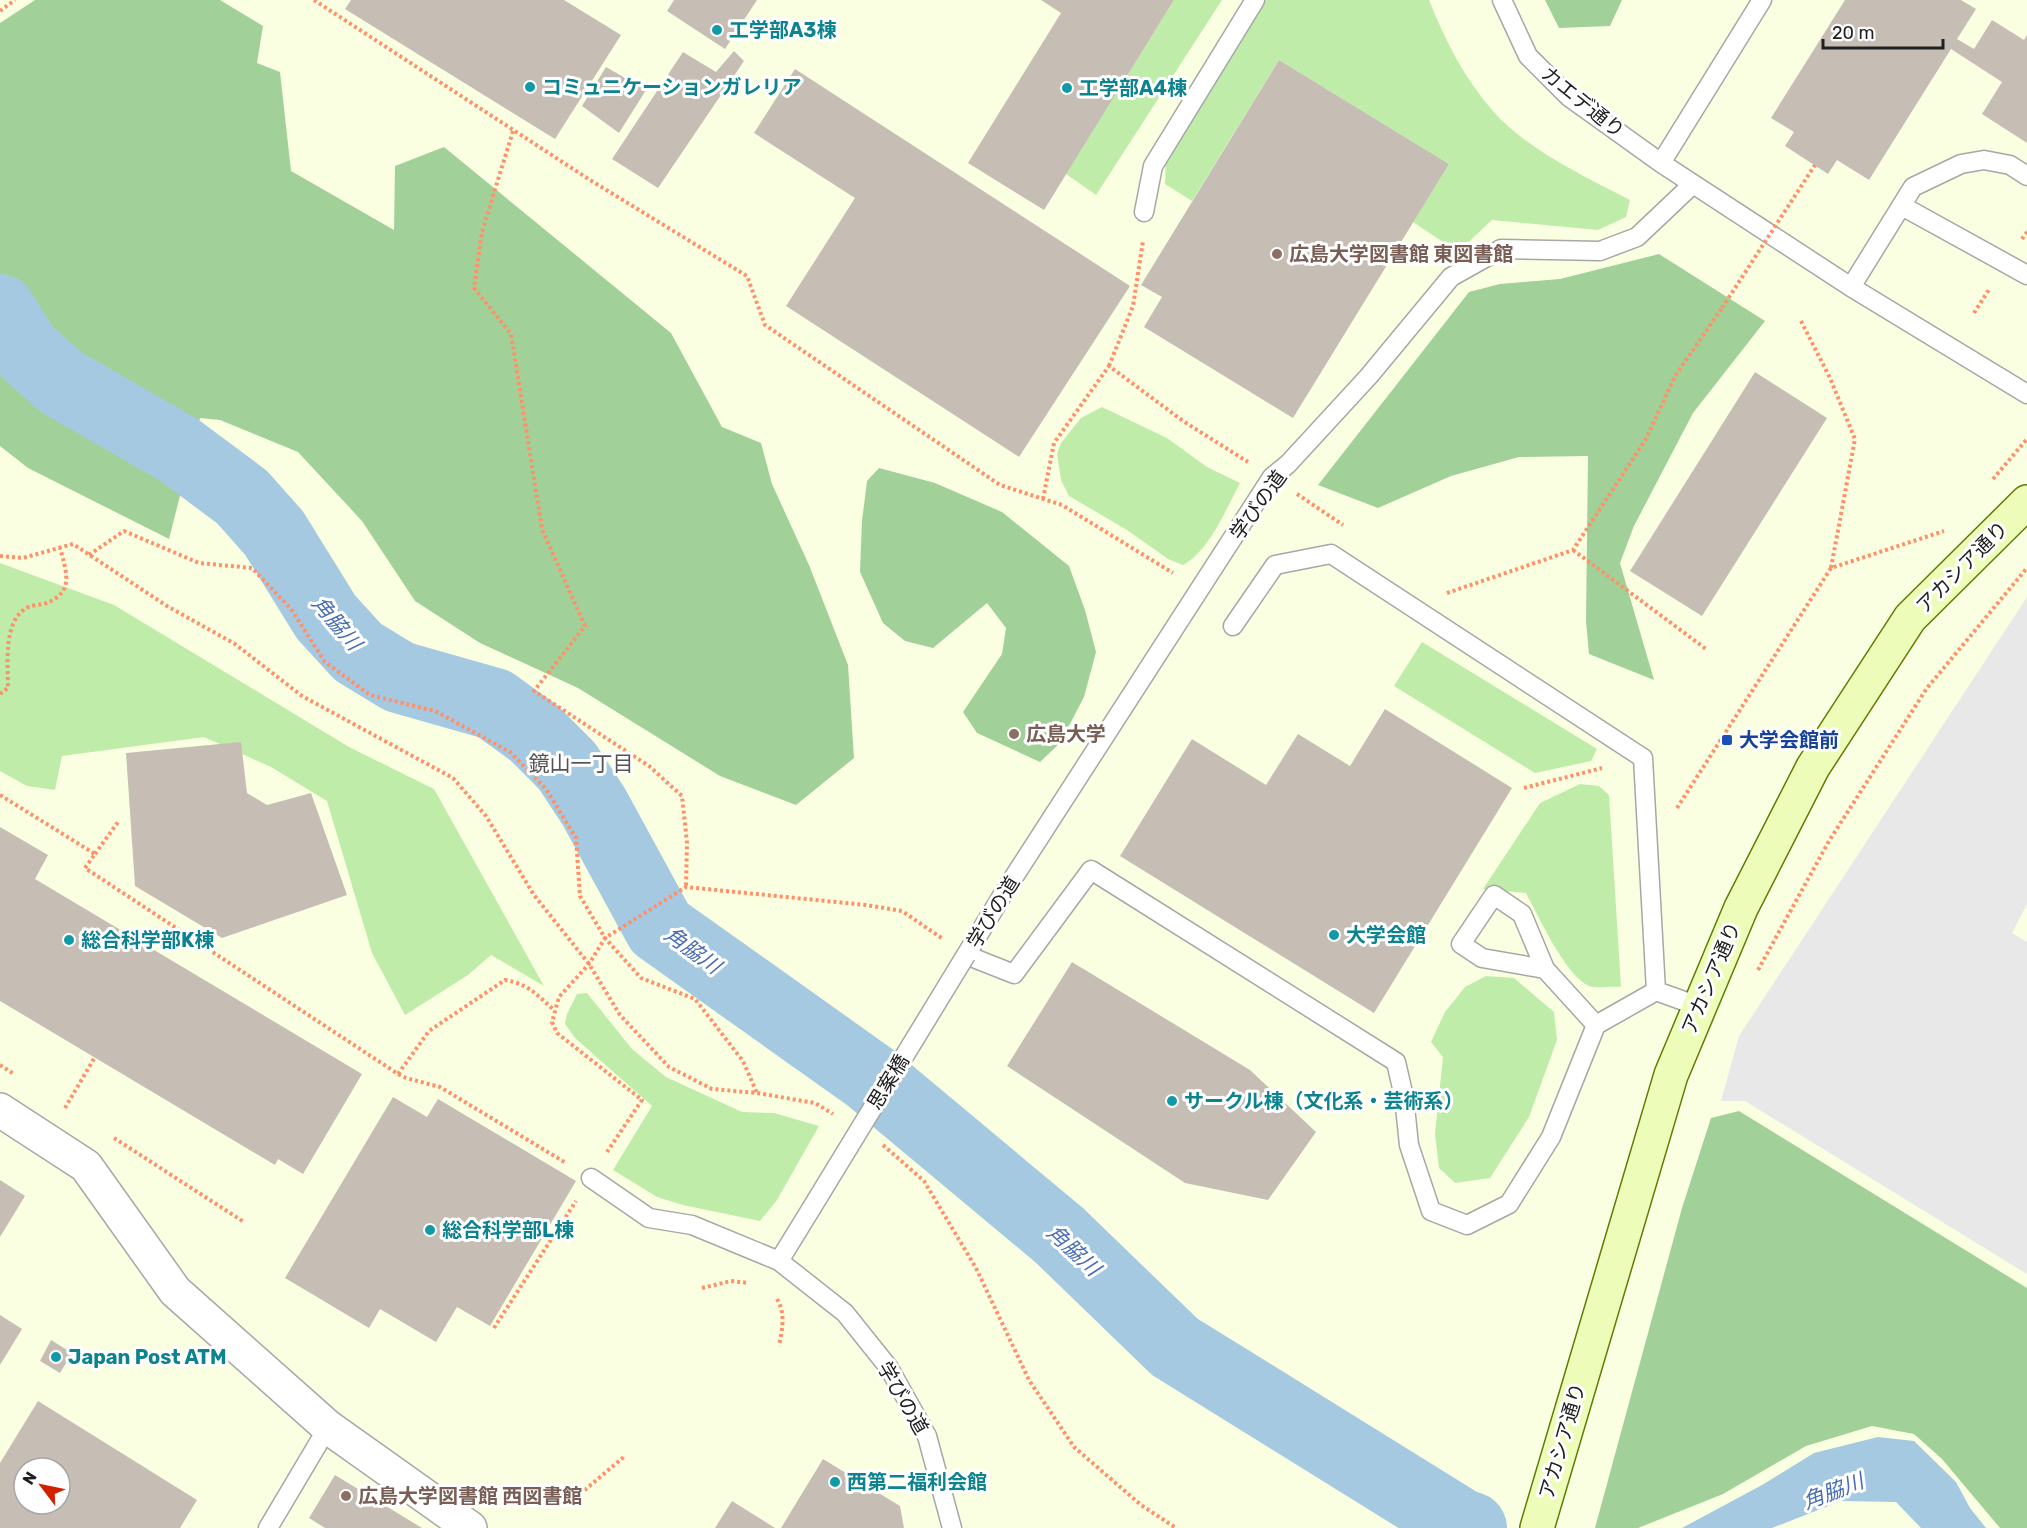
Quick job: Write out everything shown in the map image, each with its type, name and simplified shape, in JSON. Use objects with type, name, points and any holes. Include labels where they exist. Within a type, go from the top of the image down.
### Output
[{"type":"street","name":"アカシア通り","points":[[1537,1528],[1671,1075],[1741,908],[1813,768],[1910,618],[2027,502]]},
{"type":"street","points":[[0,1110],[86,1166],[175,1291],[328,1427],[470,1528]]},
{"type":"lane","points":[[1144,212],[1153,166],[1255,0]]},
{"type":"lane","name":"カエデ通り","points":[[1502,0],[1528,56],[1569,97],[1660,163],[1851,287],[2027,394]]},
{"type":"lane","points":[[1660,163],[1762,0]]},
{"type":"lane","points":[[1851,287],[1913,187],[1960,164],[1984,160],[2010,165],[2027,176]]},
{"type":"lane","name":"学びの道","points":[[966,955],[1008,886],[1272,477],[1287,464],[1369,376],[1451,277],[1501,249],[1600,251],[1627,241],[1637,237],[1693,184]]},
{"type":"lane","points":[[1902,206],[2027,276]]},
{"type":"lane","points":[[1233,627],[1275,565],[1331,554],[1644,758],[1656,991]]},
{"type":"lane","points":[[966,955],[1014,974],[1091,870],[1396,1062],[1404,1096],[1409,1145],[1431,1211],[1467,1225],[1509,1204],[1551,1137],[1596,1025],[1656,991],[1698,1006]]},
{"type":"lane","points":[[1545,969],[1482,958],[1461,944],[1494,895],[1522,914],[1545,969],[1596,1025]]},
{"type":"lane","name":"思案橋","points":[[779,1261],[966,955]]},
{"type":"lane","name":"学びの道","points":[[591,1178],[650,1218],[692,1225],[779,1261],[845,1313],[889,1368],[927,1437],[952,1528]]},
{"type":"lane","points":[[268,1528],[328,1427]]},
{"type":"path","points":[[0,11],[15,0]]},
{"type":"path","points":[[314,0],[590,180],[747,276],[765,325],[1000,485],[1062,505],[1200,590]]},
{"type":"path","points":[[513,130],[482,232],[474,288],[511,334],[542,529],[585,626],[534,691],[650,766],[682,795],[687,843],[686,887]]},
{"type":"path","points":[[1445,593],[1573,550],[1646,439],[1675,376],[1815,165]]},
{"type":"path","points":[[1043,499],[1054,443],[1109,366],[1133,306],[1143,252],[1144,212]]},
{"type":"path","points":[[1648,851],[1831,568],[1855,439],[1830,378],[1801,321]]},
{"type":"path","points":[[1109,366],[1183,421],[1349,529]]},
{"type":"path","points":[[1988,485],[2027,439]]},
{"type":"path","points":[[1831,568],[1954,527]]},
{"type":"path","points":[[89,555],[124,531],[199,563],[252,568],[291,609],[325,662],[370,695],[435,711],[510,752],[546,789],[576,838],[580,896],[605,938],[641,978],[695,999],[743,1061],[757,1093]]},
{"type":"path","points":[[0,556],[22,558],[73,544],[167,606],[235,644],[302,696],[453,778],[486,816],[534,895],[589,964],[621,1015],[669,1067],[712,1089],[757,1093],[815,1103],[842,1120]]},
{"type":"path","points":[[0,694],[8,688],[7,652],[12,626],[25,609],[48,602],[62,593],[68,581],[60,548]]},
{"type":"path","points":[[1573,550],[1706,649]]},
{"type":"path","points":[[1757,974],[1829,841],[1927,688],[2027,568]]},
{"type":"path","points":[[1524,788],[1644,758]]},
{"type":"path","points":[[0,795],[95,854]]},
{"type":"path","points":[[118,822],[85,868],[398,1074],[440,1087],[591,1178]]},
{"type":"path","points":[[494,1328],[642,1100],[557,1033],[552,1022],[559,997],[589,964],[605,938],[686,887],[866,905],[902,911],[966,955]]},
{"type":"path","points":[[398,1074],[429,1031],[505,980],[519,982],[531,989],[555,1011]]},
{"type":"path","points":[[46,1140],[95,1057]]},
{"type":"path","points":[[0,1065],[19,1077]]},
{"type":"path","points":[[56,1101],[66,1107]]},
{"type":"path","points":[[105,1133],[244,1222]]},
{"type":"path","points":[[879,1143],[889,1149],[924,1181],[976,1268],[1029,1380],[1074,1447],[1142,1505],[1176,1528]]},
{"type":"path","points":[[702,1288],[732,1281],[759,1284]]},
{"type":"path","points":[[775,1297],[780,1304],[783,1326],[778,1346]]},
{"type":"path","points":[[580,1494],[625,1456]]},
{"type":"shaded area","name":"広島大学","points":[[0,0],[2027,0],[2027,1528],[0,1528]]},
{"type":"shaded area","points":[[2027,597],[2027,904],[2012,933],[2027,942],[2027,1274],[1745,1101],[1721,1101],[1739,1036]]},
{"type":"green space","points":[[35,0],[220,0],[263,26],[257,63],[280,72],[291,171],[394,230],[395,166],[444,147],[671,333],[722,427],[761,443],[772,484],[809,565],[848,665],[854,758],[796,805],[720,776],[578,688],[480,643],[415,601],[362,521],[298,452],[220,420],[200,418],[169,539],[28,468],[0,446],[0,23]]},
{"type":"green space","points":[[1174,0],[1222,0],[1096,195],[1066,174]]},
{"type":"green space","points":[[1263,0],[1429,0],[1456,58],[1493,111],[1522,138],[1539,150],[1575,172],[1630,200],[1626,217],[1598,230],[1492,220],[1458,252],[1413,222],[1449,164],[1279,60],[1192,201],[1165,184],[1166,156]]},
{"type":"green space","points":[[1545,0],[1622,0],[1610,26],[1559,28]]},
{"type":"green space","points":[[1659,254],[1765,321],[1693,413],[1634,526],[1620,563],[1654,680],[1589,654],[1586,621],[1588,456],[1519,457],[1451,476],[1378,508],[1318,485],[1469,292],[1500,284],[1560,279]]},
{"type":"green space","points":[[1102,407],[1167,438],[1207,467],[1240,483],[1209,539],[1193,558],[1183,565],[1168,559],[1127,530],[1069,496],[1061,480],[1057,454],[1061,443],[1081,418]]},
{"type":"green space","points":[[879,468],[935,483],[1002,512],[1069,566],[1085,610],[1096,652],[1084,697],[1060,743],[1040,762],[977,733],[963,712],[1002,654],[1006,628],[987,603],[933,648],[905,641],[883,623],[860,572],[862,521],[867,481]]},
{"type":"green space","points":[[0,563],[114,605],[349,747],[434,789],[544,986],[491,955],[468,975],[405,1015],[372,953],[327,801],[271,767],[204,737],[62,756],[55,790],[27,786],[0,771]]},
{"type":"green space","points":[[1422,642],[1597,749],[1591,761],[1535,773],[1394,686]]},
{"type":"green space","points":[[1580,784],[1599,786],[1609,795],[1621,987],[1592,987],[1580,980],[1553,944],[1526,893],[1483,889],[1540,803]]},
{"type":"green space","points":[[1486,976],[1514,978],[1554,1012],[1557,1040],[1529,1117],[1490,1178],[1455,1183],[1439,1168],[1435,1134],[1443,1057],[1431,1042],[1445,1012],[1465,987]]},
{"type":"green space","points":[[587,993],[632,1049],[666,1077],[742,1112],[774,1113],[819,1126],[777,1200],[760,1221],[683,1205],[657,1197],[613,1170],[652,1106],[575,1038],[565,1024],[567,1014],[577,994]]},
{"type":"green space","points":[[1739,1111],[2027,1288],[2027,1528],[2000,1528],[1942,1459],[1914,1434],[1872,1426],[1806,1446],[1723,1494],[1638,1528],[1595,1528],[1682,1208],[1711,1118]]},
{"type":"water","points":[[1878,1437],[1914,1441],[1956,1482],[1970,1508],[1986,1528],[1921,1528],[1896,1502],[1841,1501],[1772,1528],[1682,1528],[1762,1485],[1814,1453]]},
{"type":"building","name":"コミュニケーションガレリア","points":[[351,0],[564,0],[621,35],[555,139],[345,9]]},
{"type":"building","name":"工学部A3棟","points":[[674,0],[757,0],[725,49],[667,11]]},
{"type":"building","name":"工学部A4棟","points":[[1041,0],[1174,0],[1044,210],[968,163],[1061,13]]},
{"type":"building","points":[[1845,0],[1961,0],[1976,9],[1957,39],[1974,49],[1992,20],[2024,40],[2027,35],[2027,143],[1982,114],[2002,82],[1951,49],[1869,180],[1837,160],[1828,174],[1785,146],[1794,132],[1771,118]]},
{"type":"building","points":[[734,51],[744,61],[658,188],[612,159],[683,52],[716,72]]},
{"type":"building","name":"広島大学図書館 東図書館","points":[[1279,60],[1449,164],[1293,418],[1144,327],[1162,297],[1141,285]]},
{"type":"building","points":[[606,67],[646,90],[619,133],[582,106]]},
{"type":"building","points":[[795,69],[1130,286],[1019,457],[786,306],[855,198],[754,133]]},
{"type":"building","points":[[1755,372],[1827,418],[1702,616],[1630,571]]},
{"type":"building","name":"大学会館","points":[[1385,709],[1512,788],[1374,1013],[1120,856],[1192,739],[1266,785],[1298,734],[1350,766]]},
{"type":"building","points":[[241,742],[247,793],[267,805],[311,793],[347,895],[222,938],[135,886],[126,753]]},
{"type":"building","name":"総合科学部K棟","points":[[0,827],[48,855],[35,879],[362,1074],[303,1174],[278,1159],[275,1165],[0,1001]]},
{"type":"building","name":"サークル棟（文化系・芸術系）","points":[[1072,962],[1250,1070],[1316,1132],[1268,1200],[1185,1183],[1007,1066]]},
{"type":"building","name":"総合科学部L棟","points":[[393,1097],[427,1117],[438,1099],[576,1181],[490,1326],[457,1307],[436,1342],[380,1309],[369,1328],[285,1278]]},
{"type":"building","points":[[0,1180],[25,1196],[0,1237]]},
{"type":"building","points":[[0,1315],[22,1329],[0,1365]]},
{"type":"building","name":"Japan Post ATM","points":[[51,1340],[72,1353],[60,1373],[40,1361]]},
{"type":"building","points":[[38,1401],[197,1500],[180,1528],[0,1528],[0,1463]]},
{"type":"building","name":"西第二福利会館","points":[[823,1459],[900,1506],[904,1528],[781,1528]]},
{"type":"building","name":"広島大学図書館 西図書館","points":[[335,1475],[422,1528],[325,1528],[309,1518]]},
{"type":"building","points":[[732,1501],[775,1528],[715,1528]]},
{"type":"waterway","name":"角脇川","points":[[0,310],[24,349],[61,382],[179,450],[242,497],[274,533],[326,617],[358,652],[399,677],[494,704],[534,733],[567,766],[594,807],[660,928],[871,1078],[1059,1235],[1175,1347],[1462,1525],[1471,1528]]},
{"type":"place","name":"工学部A3棟","points":[[717,30]]},
{"type":"place","name":"コミュニケーションガレリア","points":[[530,87]]},
{"type":"place","name":"工学部A4棟","points":[[1067,88]]},
{"type":"place","name":"広島大学図書館 東図書館","points":[[1277,254]]},
{"type":"place","name":"広島大学","points":[[1014,734]]},
{"type":"place","name":"大学会館前","points":[[1727,740]]},
{"type":"place","name":"大学会館","points":[[1334,935]]},
{"type":"place","name":"総合科学部K棟","points":[[69,940]]},
{"type":"place","name":"サークル棟（文化系・芸術系）","points":[[1172,1101]]},
{"type":"place","name":"総合科学部L棟","points":[[430,1230]]},
{"type":"place","name":"Japan Post ATM","points":[[56,1357]]},
{"type":"place","name":"西第二福利会館","points":[[835,1482]]},
{"type":"place","name":"広島大学図書館 西図書館","points":[[346,1496]]},
{"type":"district","name":"鏡山一丁目","points":[[581,763]]}]
